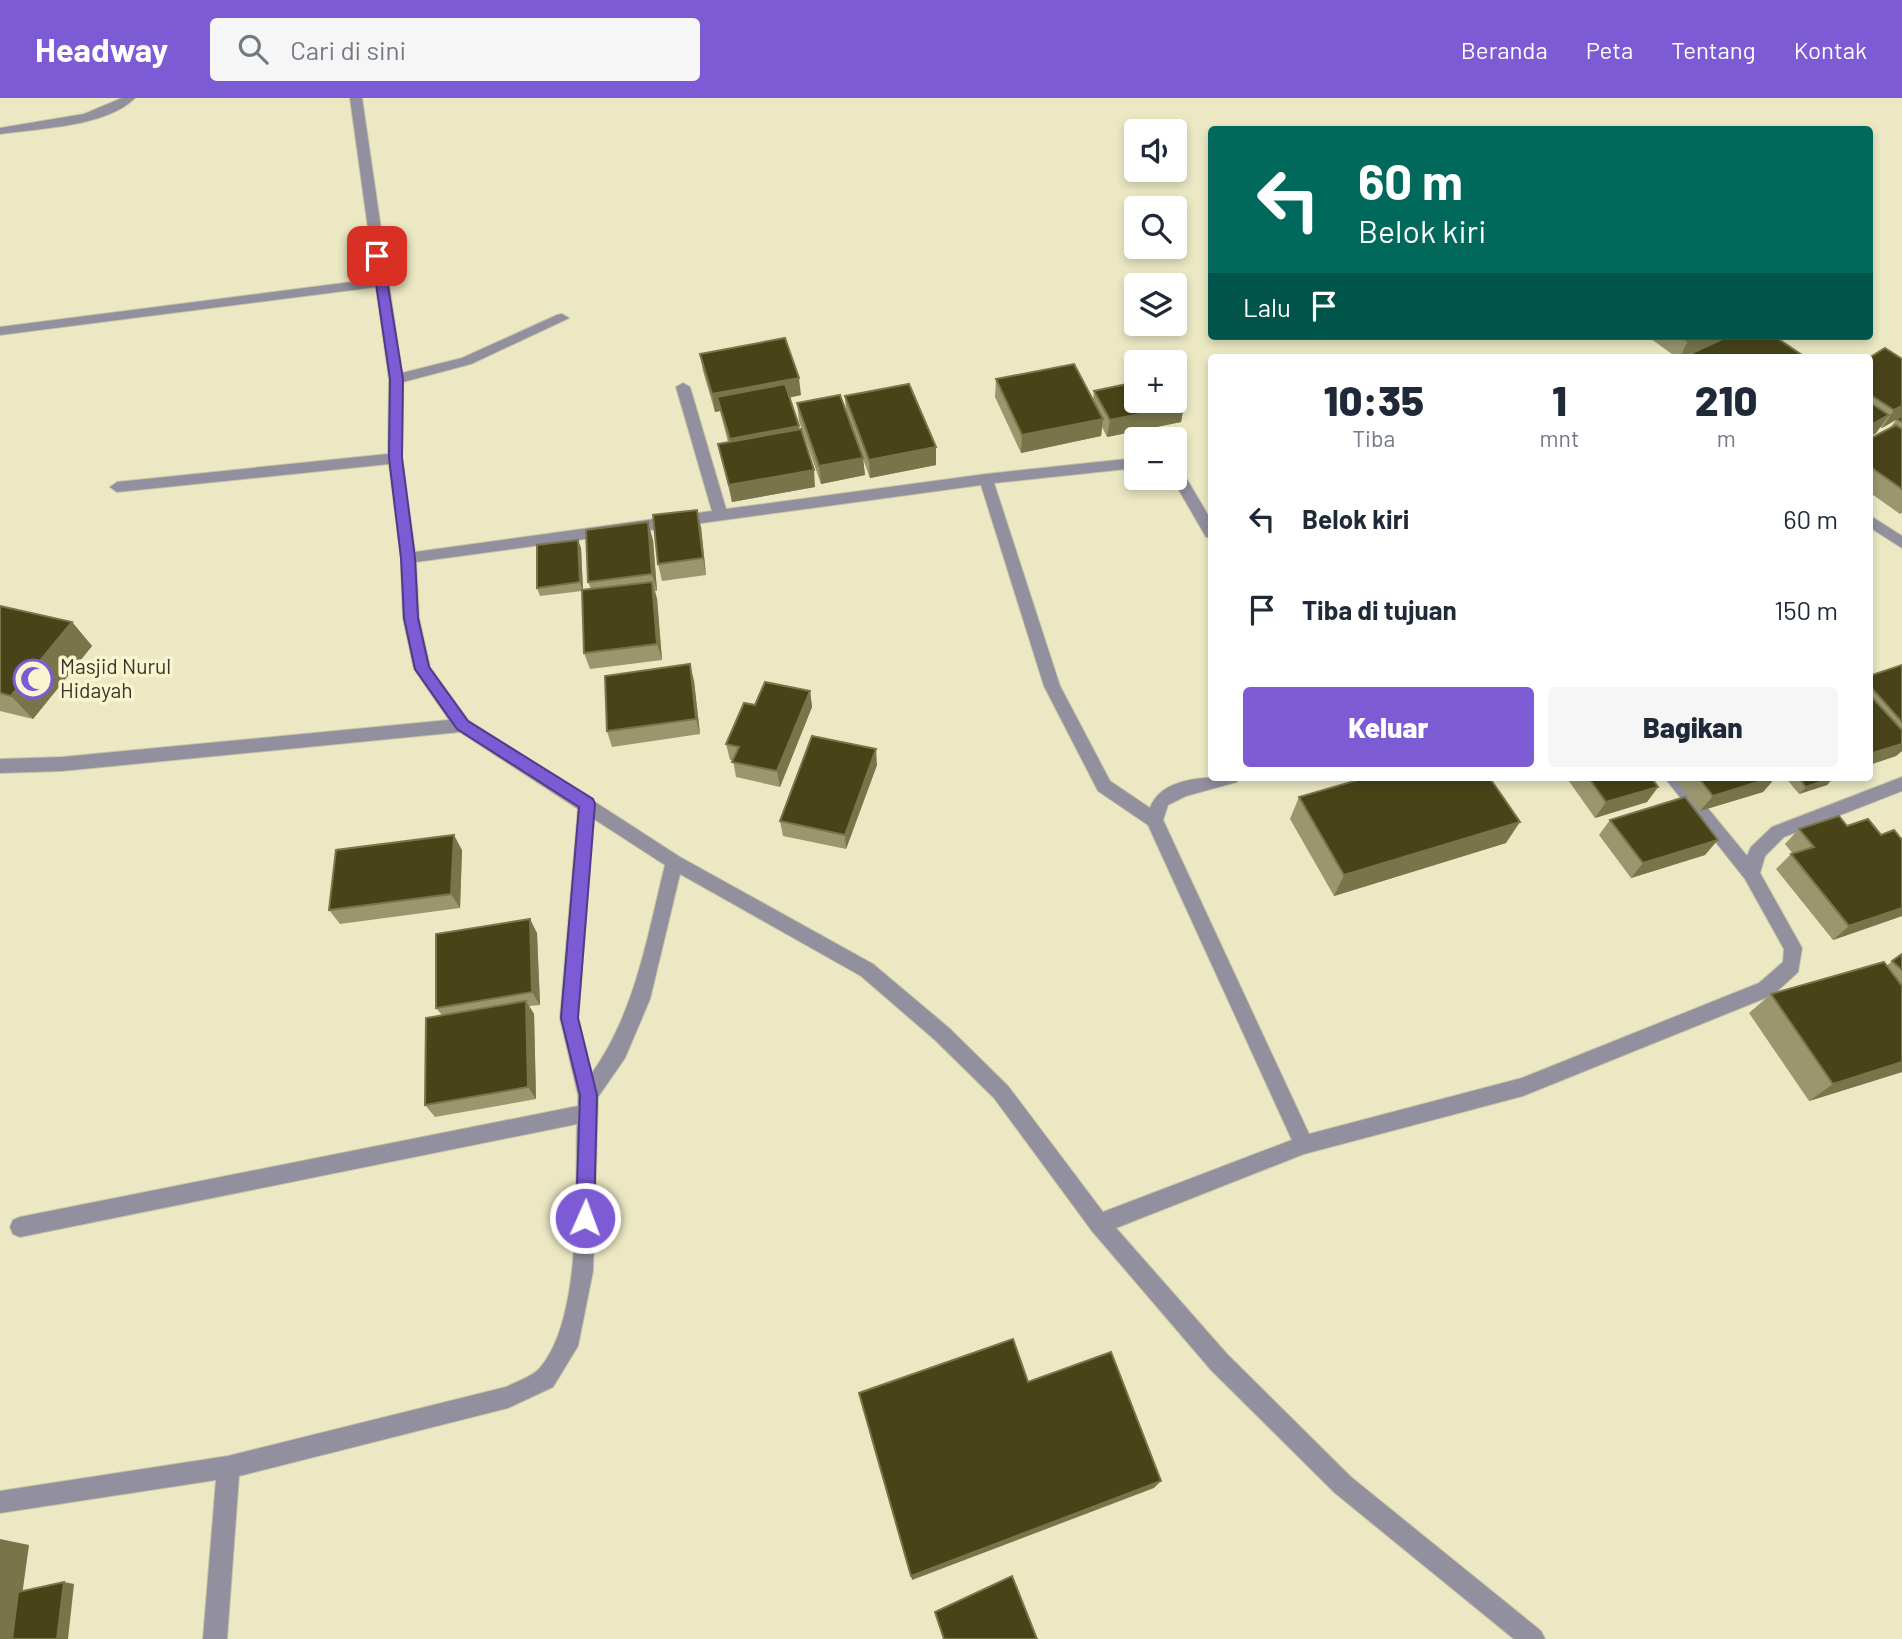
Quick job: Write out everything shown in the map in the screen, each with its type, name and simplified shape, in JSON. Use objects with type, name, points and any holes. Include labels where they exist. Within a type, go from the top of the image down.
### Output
[{"type":"street","points":[[0,131],[97,114],[124,103],[129,98]]},
{"type":"street","points":[[356,98],[397,379],[395,458],[408,558],[411,618],[422,669],[463,725],[674,862],[867,970],[942,1034],[1001,1092],[1099,1224],[1219,1362],[1342,1485],[1533,1639]]},
{"type":"street","points":[[0,331],[381,282]]},
{"type":"street","points":[[397,379],[466,361],[562,318]]},
{"type":"street","points":[[683,387],[720,514]]},
{"type":"street","points":[[117,486],[395,458]]},
{"type":"street","points":[[408,558],[986,479],[1124,464]]},
{"type":"street","points":[[986,479],[1052,686],[1104,786],[1154,820],[1304,1145]]},
{"type":"street","points":[[1186,490],[1208,528]]},
{"type":"street","points":[[1873,523],[1902,543]]},
{"type":"street","points":[[0,766],[62,764],[463,725]]},
{"type":"street","points":[[1154,820],[1161,801],[1182,790],[1216,781]]},
{"type":"street","points":[[1099,1224],[1304,1145],[1523,1087],[1766,989],[1792,966],[1793,948],[1751,874],[1674,781]]},
{"type":"street","points":[[1751,874],[1758,852],[1777,832],[1902,784]]},
{"type":"street","points":[[0,1502],[228,1466],[509,1397],[545,1379],[567,1346],[583,1271],[588,1104],[569,1018],[587,804]]},
{"type":"street","points":[[20,1227],[588,1104],[618,1052],[641,999],[674,862]]},
{"type":"street","points":[[215,1639],[228,1466]]},
{"type":"building","points":[[785,338],[799,378],[712,394],[700,354]]},
{"type":"building","points":[[1720,340],[1780,340],[1801,354],[1693,354]]},
{"type":"building","points":[[1885,348],[1902,359],[1902,406],[1894,410],[1873,397],[1873,356]]},
{"type":"building","points":[[1074,364],[1103,419],[1022,435],[996,379]]},
{"type":"building","points":[[785,384],[799,426],[730,439],[717,397]]},
{"type":"building","points":[[909,384],[936,447],[869,460],[845,396]]},
{"type":"building","points":[[1124,385],[1124,413],[1145,413],[1110,420],[1094,391]]},
{"type":"building","points":[[840,395],[863,458],[819,466],[797,403]]},
{"type":"building","points":[[1873,405],[1889,415],[1873,424]]},
{"type":"building","points":[[1896,425],[1902,429],[1902,489],[1873,469],[1873,437]]},
{"type":"building","points":[[801,429],[814,470],[729,485],[718,444]]},
{"type":"building","points":[[697,510],[703,558],[658,564],[653,515]]},
{"type":"building","points":[[648,522],[652,574],[588,582],[586,530]]},
{"type":"building","points":[[578,540],[580,582],[537,588],[537,545]]},
{"type":"building","points":[[652,582],[657,644],[584,653],[582,590]]},
{"type":"building","points":[[0,606],[72,622],[11,696],[0,693]]},
{"type":"building","points":[[690,664],[696,719],[607,731],[605,676]]},
{"type":"building","points":[[1902,665],[1902,722],[1873,689],[1873,675]]},
{"type":"building","points":[[765,682],[810,691],[777,771],[732,762],[739,747],[726,744],[744,703],[755,705]]},
{"type":"building","points":[[1873,698],[1902,730],[1902,744],[1873,753]]},
{"type":"building","points":[[812,736],[876,749],[845,835],[780,821]]},
{"type":"building","points":[[1354,781],[1492,781],[1520,822],[1344,875],[1299,797]]},
{"type":"building","points":[[1591,781],[1654,781],[1658,787],[1606,802]]},
{"type":"building","points":[[1701,781],[1761,781],[1713,796]]},
{"type":"building","points":[[1801,781],[1823,781],[1806,787]]},
{"type":"building","points":[[1685,797],[1718,840],[1643,863],[1610,820]]},
{"type":"building","points":[[1839,816],[1847,826],[1868,819],[1881,835],[1894,830],[1902,840],[1902,908],[1849,926],[1791,854],[1814,847],[1799,829]]},
{"type":"building","points":[[454,835],[451,894],[329,910],[336,850]]},
{"type":"building","points":[[530,919],[532,992],[436,1008],[436,934]]},
{"type":"building","points":[[1902,954],[1902,970],[1892,961]]},
{"type":"building","points":[[1884,962],[1902,986],[1902,1062],[1833,1084],[1771,994]]},
{"type":"building","points":[[526,1001],[528,1087],[425,1105],[426,1018]]},
{"type":"building","points":[[1013,1339],[1028,1382],[1111,1352],[1161,1481],[911,1576],[859,1393]]},
{"type":"building","points":[[1012,1576],[1037,1639],[944,1639],[935,1612]]},
{"type":"building","points":[[64,1582],[57,1639],[12,1639],[18,1592]]},
{"type":"place","name":"Masjid Nurul Hidayah","points":[[33,679]]},
{"type":"route","points":[[377,256],[397,379],[395,458],[408,558],[411,618],[422,669],[463,725],[587,804],[569,1018],[589,1095],[585,1218]]}]
